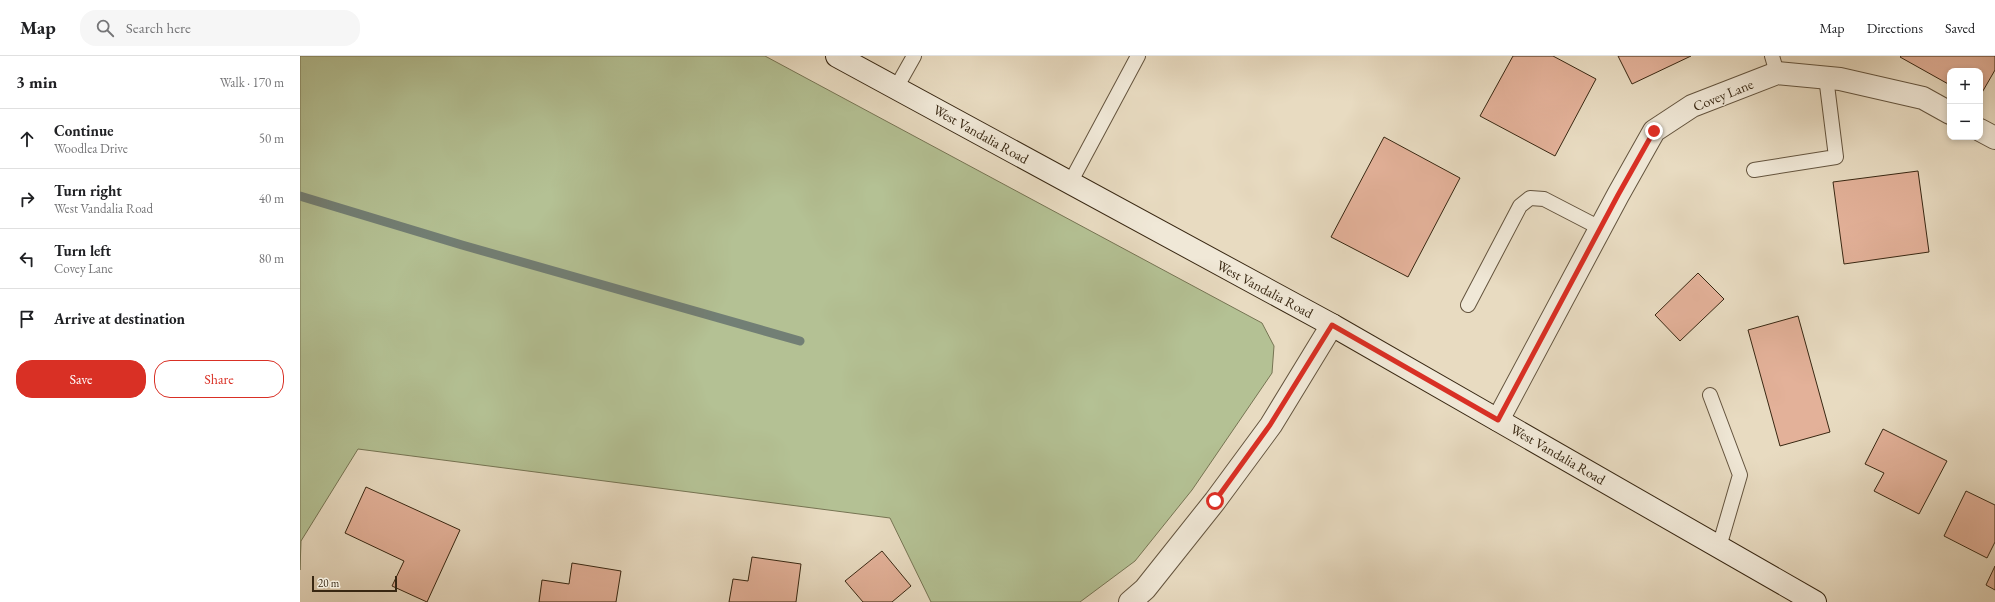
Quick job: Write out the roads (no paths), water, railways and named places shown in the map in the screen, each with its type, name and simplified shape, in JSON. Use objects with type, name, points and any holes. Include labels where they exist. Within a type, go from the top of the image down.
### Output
[{"type":"main road","name":"West Vandalia Road","points":[[837,56],[1332,325],[1815,602]]},
{"type":"main road","name":"Covey Lane","points":[[1498,420],[1600,228],[1654,131],[1692,106],[1774,65],[1923,98],[1947,111]]},
{"type":"main road","points":[[1983,132],[1995,138]]},
{"type":"main road","points":[[1130,602],[1145,589],[1215,501],[1270,425],[1332,325]]},
{"type":"lane","points":[[896,88],[914,56]]},
{"type":"lane","points":[[1070,183],[1138,56]]},
{"type":"lane","points":[[1754,170],[1836,157],[1826,77]]},
{"type":"lane","points":[[1468,305],[1520,206],[1530,198],[1544,199],[1600,228]]},
{"type":"lane","points":[[1710,395],[1740,475],[1719,547]]},
{"type":"waterway","points":[[300,196],[462,245],[800,341]]}]
